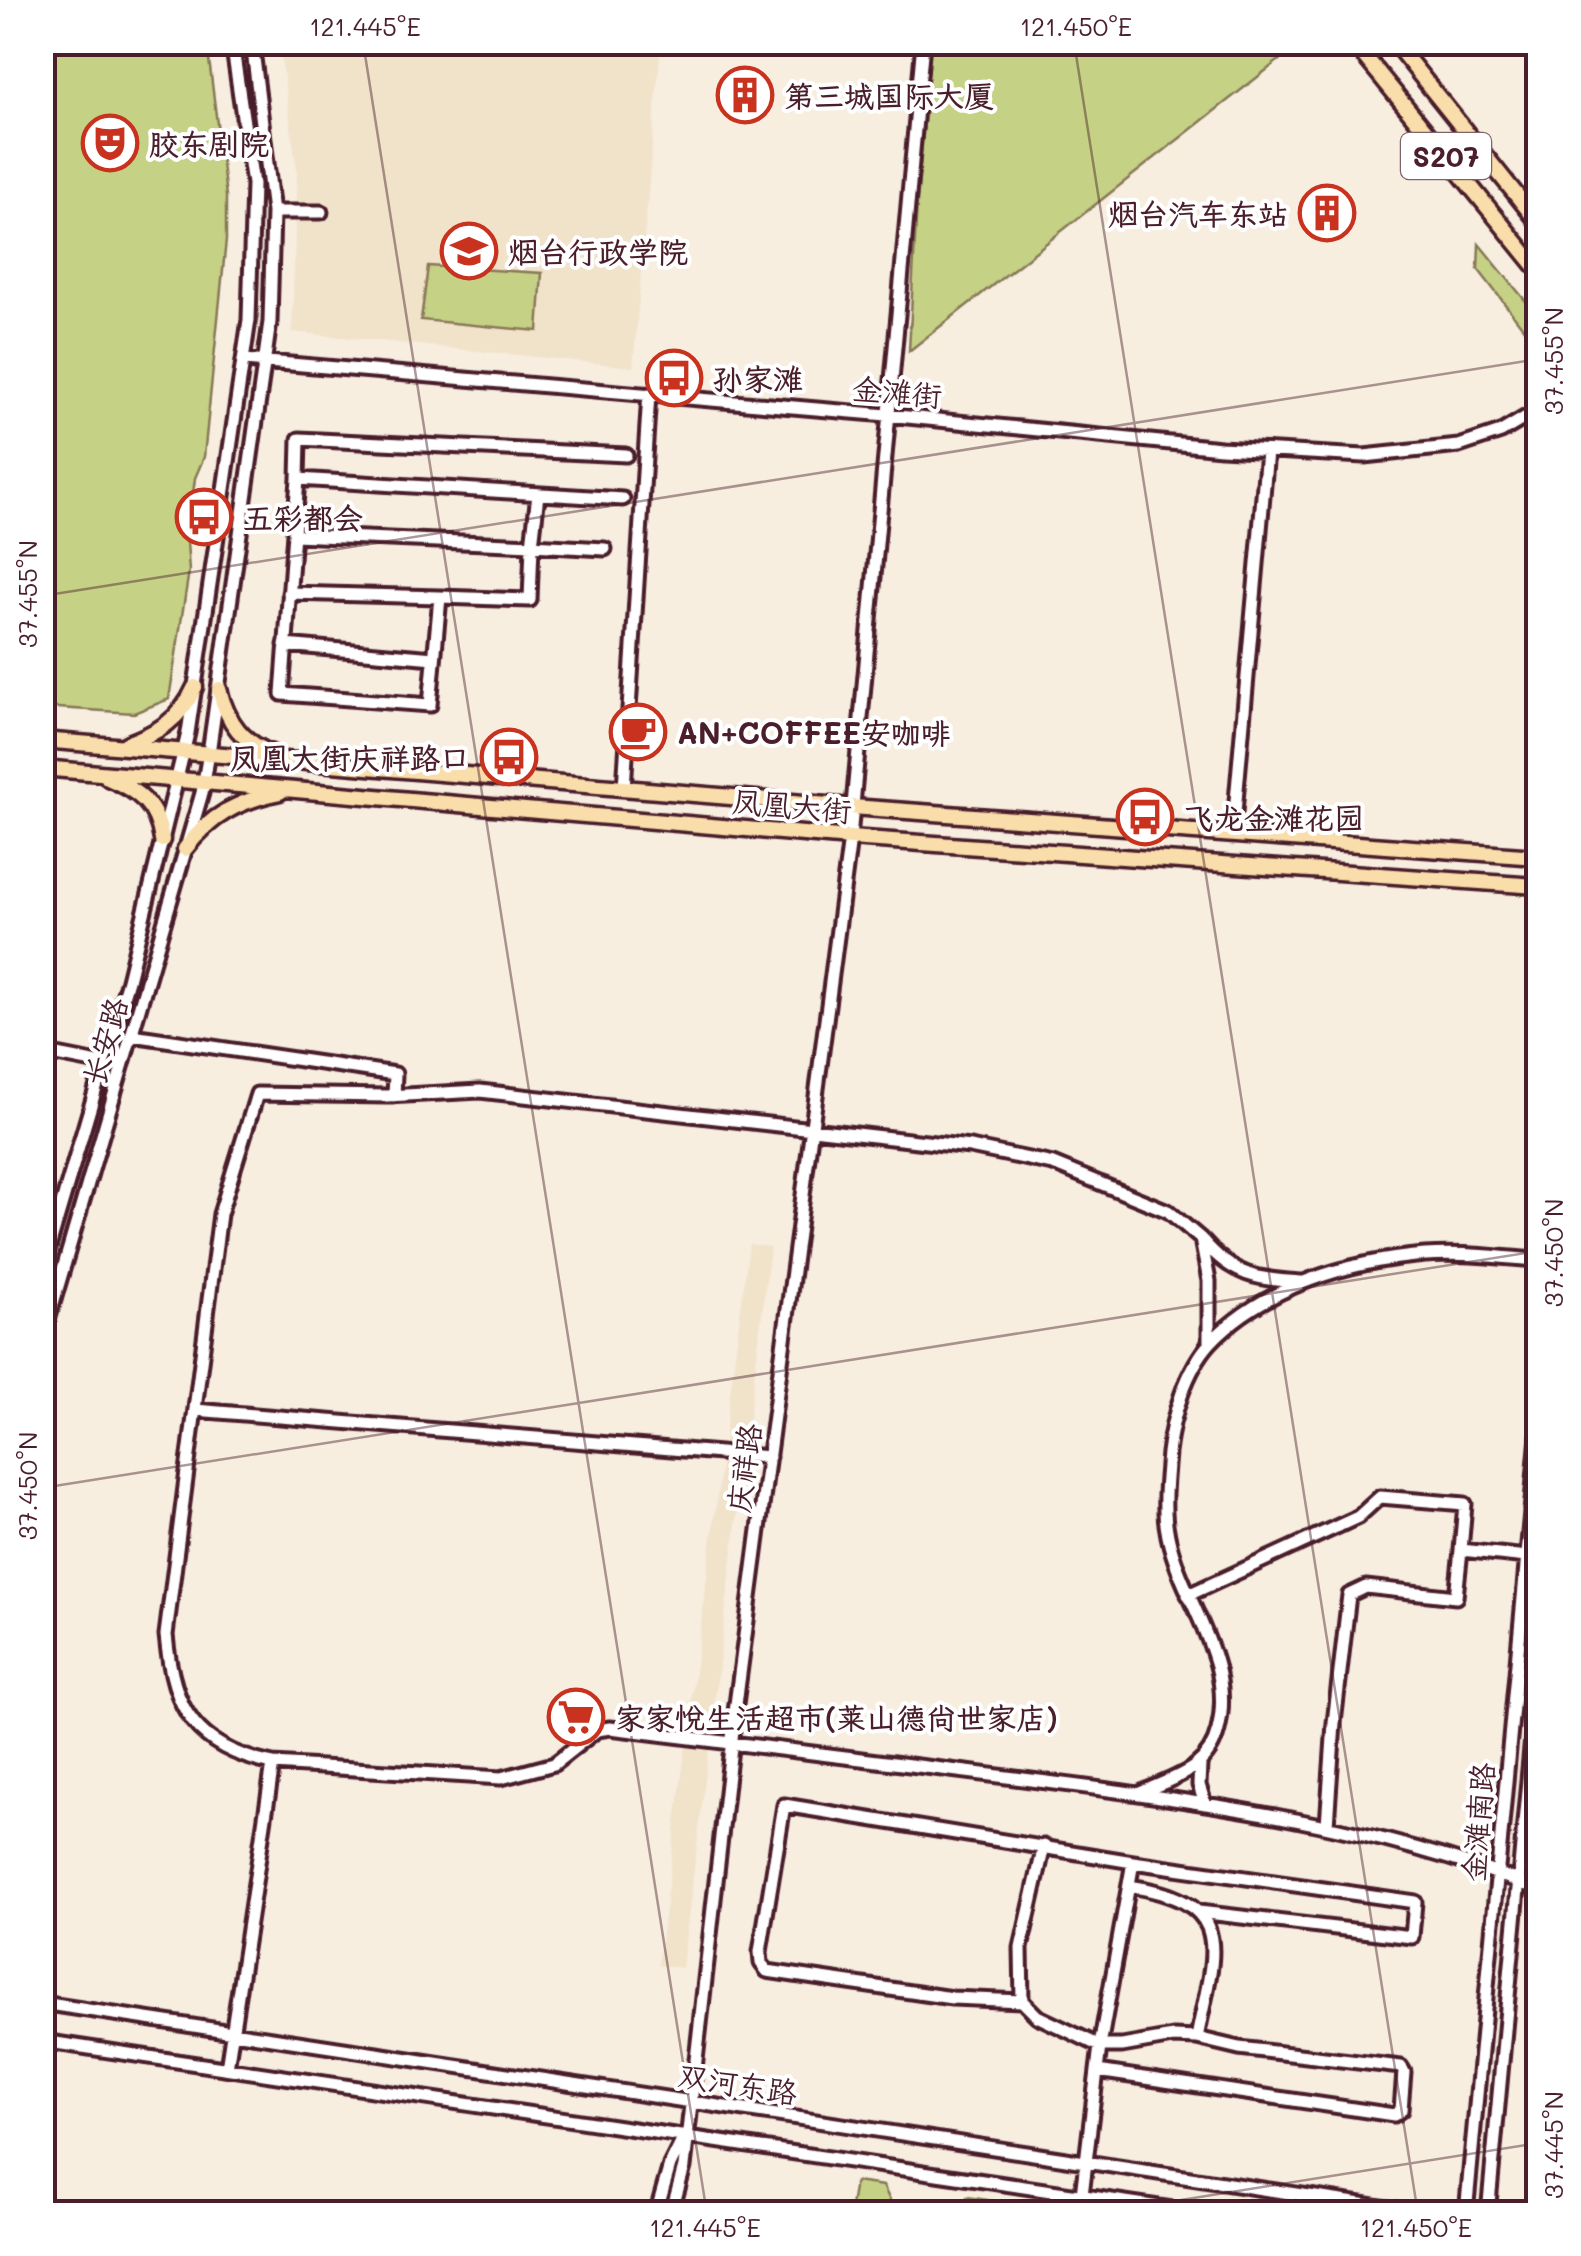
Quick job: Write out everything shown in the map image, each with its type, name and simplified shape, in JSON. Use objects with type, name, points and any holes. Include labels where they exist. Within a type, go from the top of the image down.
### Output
[{"type":"main road","name":"S207","points":[[1353,42],[1538,269]]},
{"type":"main road","name":"S207","points":[[1394,42],[1538,222]]},
{"type":"main road","points":[[120,746],[154,733],[177,718],[195,687]]},
{"type":"main road","points":[[218,689],[231,724],[248,741],[291,760]]},
{"type":"main road","name":"凤凰大街","points":[[42,740],[852,807],[1538,857]]},
{"type":"main road","name":"凤凰大街","points":[[42,768],[850,838],[1538,886]]},
{"type":"main road","points":[[94,772],[132,788],[146,799],[160,826],[162,840]]},
{"type":"main road","points":[[186,850],[201,828],[228,808],[255,797],[295,789]]},
{"type":"main road","points":[[662,822],[697,820],[710,811],[708,802],[702,798],[672,792]]},
{"type":"main road","points":[[1036,851],[1006,845],[1002,832],[1014,822],[1038,820]]},
{"type":"main road","points":[[1507,854],[1481,856],[1475,860],[1472,871],[1480,879],[1508,884]]},
{"type":"street","name":"长安路","points":[[42,1270],[128,980],[184,752],[195,687],[249,320],[253,184],[232,42]]},
{"type":"street","name":"长安路","points":[[42,1340],[186,850],[210,754],[265,363],[274,212],[252,42]]},
{"type":"street","name":"庆祥路","points":[[670,2214],[684,2168],[731,1744],[850,838],[922,42]]},
{"type":"street","points":[[274,212],[321,212]]},
{"type":"street","name":"金滩街","points":[[244,360],[888,414],[1267,451],[1364,456],[1459,446],[1500,432],[1538,410]]},
{"type":"street","points":[[624,788],[649,394]]},
{"type":"street","points":[[440,597],[430,705],[282,694],[299,439],[626,456]]},
{"type":"street","points":[[1233,834],[1267,451]]},
{"type":"street","points":[[298,479],[623,498]]},
{"type":"street","points":[[290,592],[530,600],[538,494]]},
{"type":"street","points":[[294,535],[605,548]]},
{"type":"street","points":[[286,644],[434,658]]},
{"type":"street","points":[[132,1034],[395,1074],[394,1096]]},
{"type":"street","points":[[42,1052],[103,1064]]},
{"type":"street","points":[[1305,1283],[1258,1279],[1223,1264],[1168,1211],[1054,1164],[970,1147],[480,1090],[394,1096],[258,1094],[220,1214],[166,1634],[173,1681],[186,1716],[214,1742],[248,1759],[273,1764],[501,1778],[554,1764],[597,1730],[610,1728],[1140,1793],[1327,1825],[1498,1872],[1538,1889]]},
{"type":"street","points":[[1201,1239],[1209,1281],[1209,1344]]},
{"type":"street","points":[[1205,1804],[1199,1786],[1200,1765],[1217,1734],[1222,1678],[1168,1537],[1165,1484],[1176,1412],[1209,1344],[1254,1308],[1305,1283],[1366,1263],[1428,1254],[1538,1260]]},
{"type":"street","points":[[194,1410],[769,1457]]},
{"type":"street","name":"金滩南路","points":[[1466,2214],[1538,1436]]},
{"type":"street","points":[[1188,1594],[1358,1517],[1380,1498],[1465,1504],[1456,1597],[1366,1588],[1349,1594],[1327,1825]]},
{"type":"street","points":[[1461,1550],[1527,1557],[1538,1570]]},
{"type":"street","name":"金滩南路","points":[[1488,2214],[1538,1672]]},
{"type":"street","points":[[227,2068],[273,1764]]},
{"type":"street","points":[[1140,1793],[1200,1765]]},
{"type":"street","points":[[1096,2071],[1394,2115],[1401,2110],[1404,2072],[1401,2066],[1239,2048],[1196,2038],[1100,2046],[1037,2016],[1022,2001],[952,1998],[767,1971],[760,1952],[763,1921],[784,1805],[1133,1862],[1415,1902],[1412,1938],[1199,1912]]},
{"type":"street","points":[[1022,2001],[1021,1948],[1044,1846]]},
{"type":"street","points":[[1082,2195],[1096,2071],[1133,1862]]},
{"type":"street","points":[[1129,1886],[1177,1898],[1210,1924],[1213,1956],[1196,2038]]},
{"type":"street","name":"双河东路","points":[[42,2003],[1426,2214]]},
{"type":"street","name":"双河东路","points":[[42,2041],[1206,2214]]},
{"type":"street","name":"庆祥路","points":[[656,2214],[670,2165],[685,2135]]},
{"type":"shaded area","name":"烟台行政学院","points":[[279,43],[661,43],[633,367],[292,332],[297,170]]},
{"type":"shaded area","points":[[749,1244],[770,1247],[682,1968],[658,1965]]},
{"type":"green space","points":[[931,42],[1301,43],[909,351]]},
{"type":"green space","points":[[42,43],[207,43],[226,196],[226,240],[204,457],[195,478],[187,541],[189,571],[169,699],[134,713],[43,707]]},
{"type":"green space","points":[[1479,244],[1538,316],[1538,347],[1478,269]]},
{"type":"green space","points":[[428,266],[542,273],[538,331],[421,320]]},
{"type":"green space","points":[[855,2182],[883,2186],[896,2213],[850,2213]]},
{"type":"green space","points":[[967,2197],[1077,2213],[955,2213]]},
{"type":"place","name":"第三城国际大厦","points":[[745,95]]},
{"type":"place","name":"胶东剧院","points":[[110,143]]},
{"type":"place","name":"烟台汽车东站","points":[[1327,213]]},
{"type":"place","name":"烟台行政学院","points":[[469,251]]},
{"type":"place","name":"孙家滩","points":[[674,378]]},
{"type":"place","name":"五彩都会","points":[[204,517]]},
{"type":"place","name":"AN+COFFEE安咖啡","points":[[638,732]]},
{"type":"place","name":"凤凰大街庆祥路口","points":[[509,757]]},
{"type":"place","name":"飞龙金滩花园","points":[[1145,817]]},
{"type":"place","name":"家家悦生活超市(莱山德尚世家店)","points":[[576,1717]]}]
